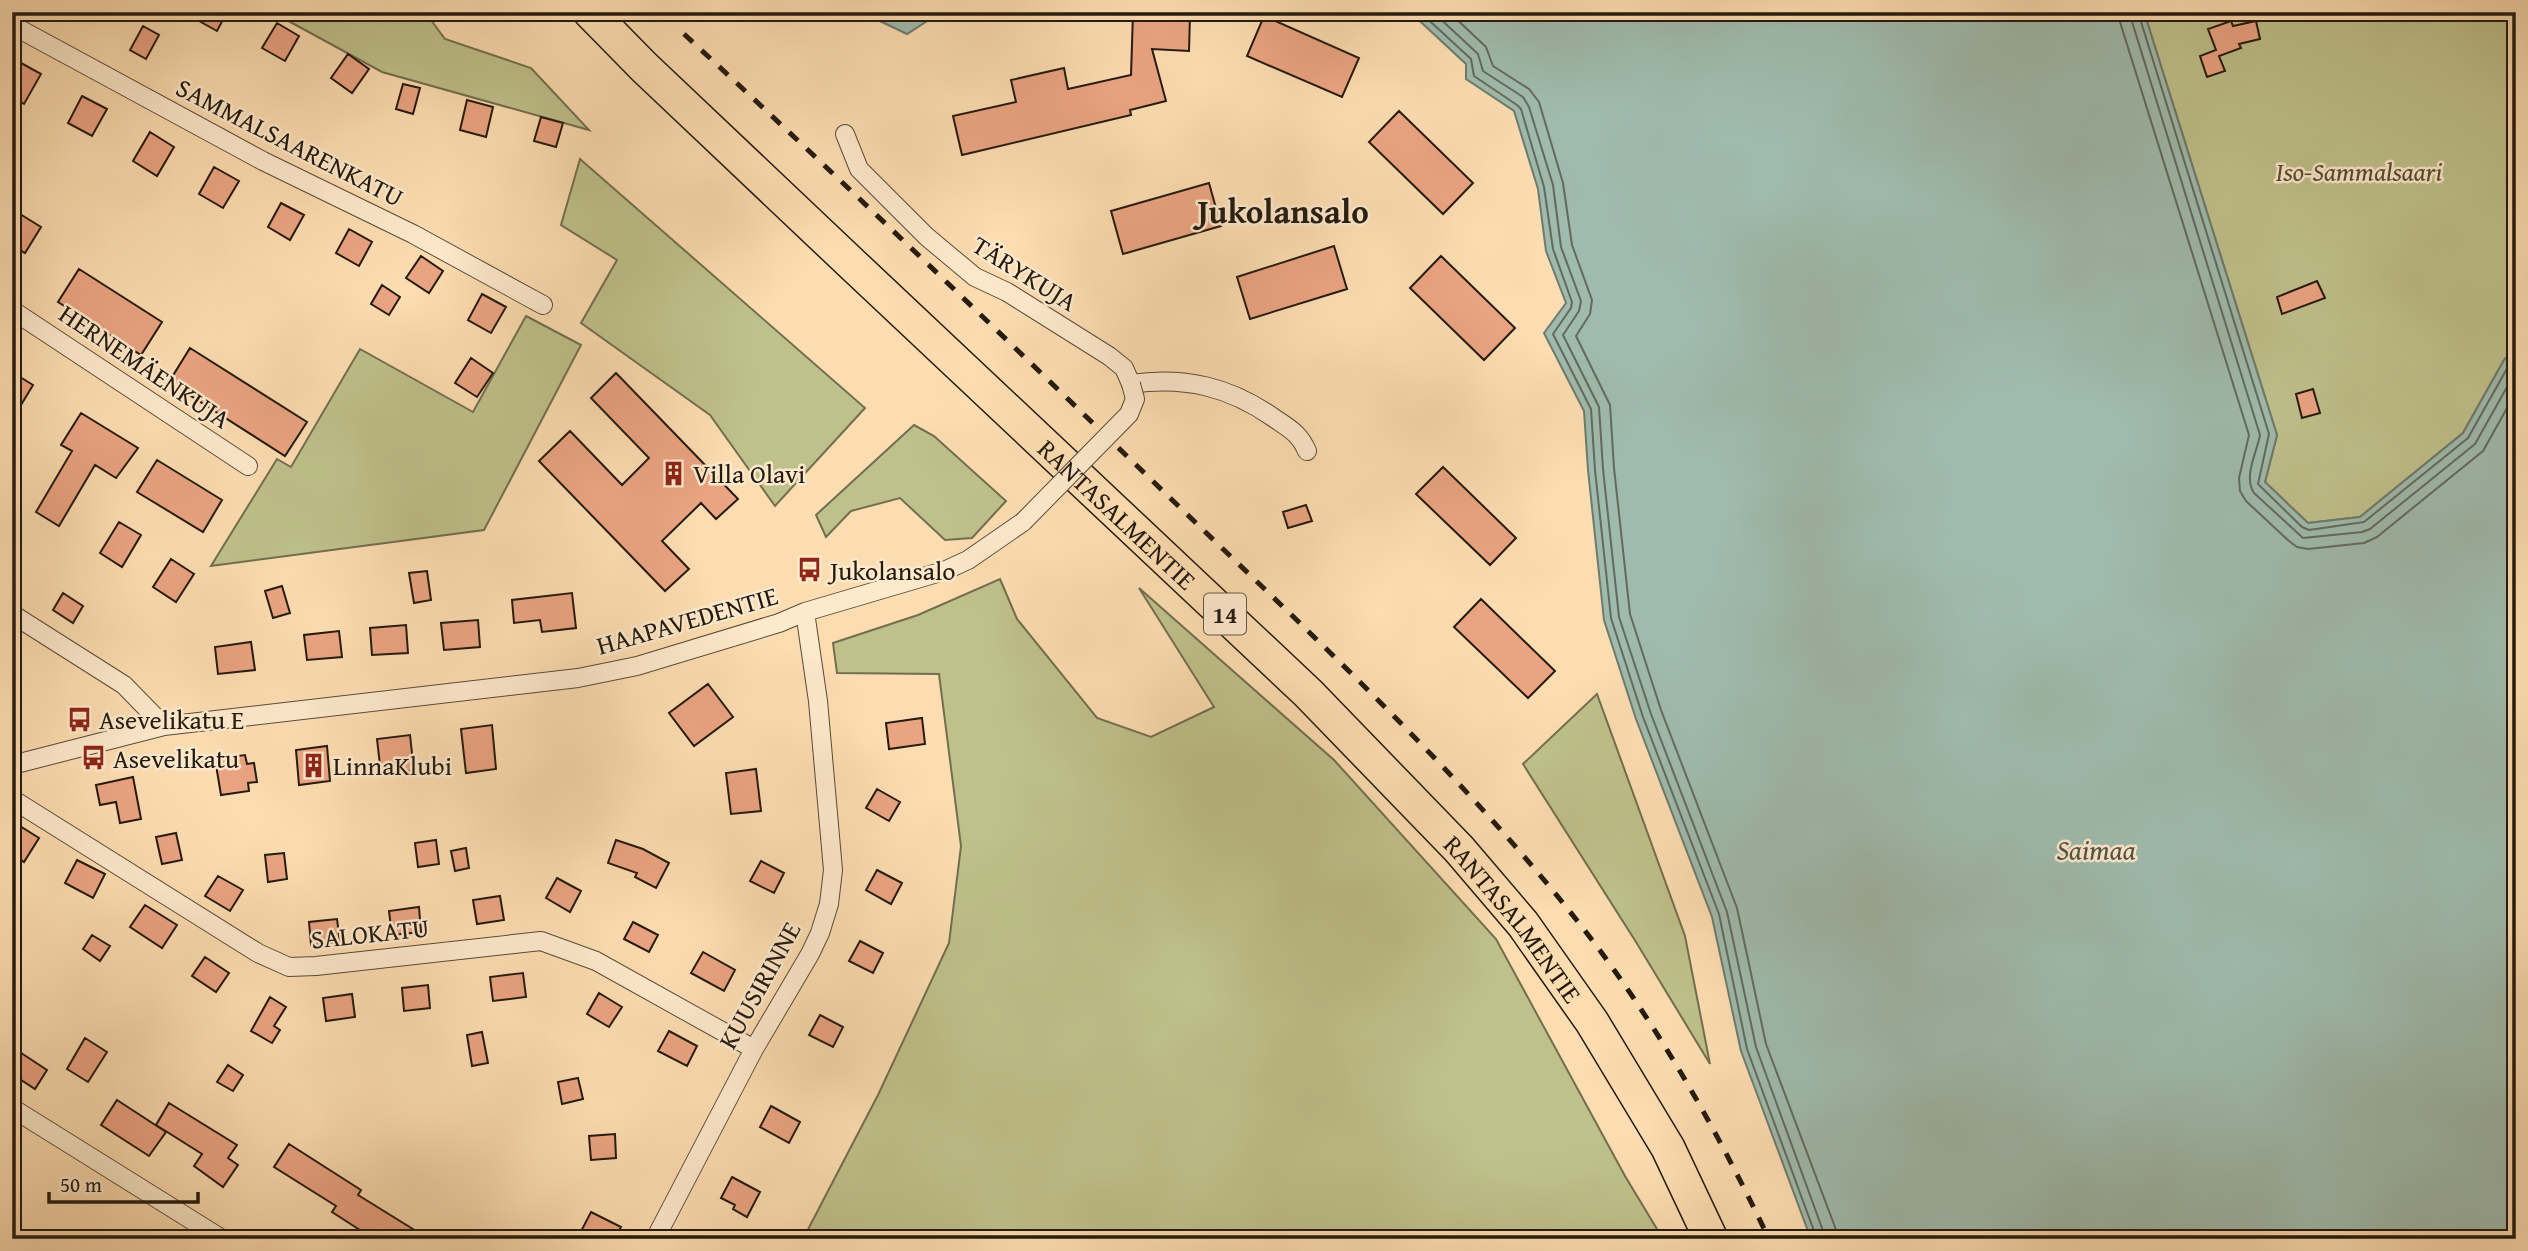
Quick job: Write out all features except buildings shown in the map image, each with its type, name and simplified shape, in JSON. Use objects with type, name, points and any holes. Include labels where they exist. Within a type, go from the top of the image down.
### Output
[{"type":"highway","name":"RANTASALMENTIE","points":[[578,12],[644,67]]},
{"type":"highway","name":"RANTASALMENTIE","points":[[590,12],[644,67],[1308,692],[1459,849],[1523,924],[1592,1022],[1668,1148],[1711,1239]]},
{"type":"street","name":"SAMMALSAARENKATU","points":[[12,25],[263,161],[413,234],[543,306]]},
{"type":"street","name":"TÄRYKUJA","points":[[845,134],[859,169],[928,237],[975,277],[1007,292],[1109,356],[1124,368],[1132,384]]},
{"type":"street","name":"HERNEMÄENKUJA","points":[[12,310],[248,466]]},
{"type":"street","points":[[1132,384],[1158,380],[1192,383],[1226,391],[1254,404],[1300,435],[1307,451]]},
{"type":"street","name":"HAAPAVEDENTIE","points":[[12,765],[164,726],[578,678],[637,666],[944,571],[968,561],[1023,522],[1129,414],[1135,399],[1132,384]]},
{"type":"street","name":"KUUSIRINNE","points":[[654,1239],[754,1049],[820,933],[829,904],[833,870],[818,701],[805,612]]},
{"type":"street","points":[[12,614],[124,685],[164,726]]},
{"type":"street","name":"SALOKATU","points":[[12,799],[258,953],[289,967],[541,941],[596,961],[754,1049]]},
{"type":"street","points":[[12,1108],[222,1239]]},
{"type":"green space","points":[[272,12],[425,12],[445,39],[531,68],[589,130],[382,72]]},
{"type":"green space","name":"Iso-Sammalsaari","points":[[2144,12],[2516,12],[2516,347],[2504,360],[2463,433],[2360,517],[2308,523],[2265,482],[2277,435]]},
{"type":"green space","points":[[580,159],[865,408],[775,506],[710,415],[581,323],[617,260],[561,225]]},
{"type":"green space","points":[[526,316],[581,345],[484,530],[211,566],[277,459],[291,467],[360,349],[473,412]]},
{"type":"green space","points":[[914,425],[934,436],[1006,501],[972,538],[945,540],[900,498],[851,511],[826,537],[816,515]]},
{"type":"green space","points":[[1000,579],[1017,619],[1097,718],[1151,737],[1214,707],[1139,588],[1334,760],[1496,939],[1625,1176],[1663,1239],[803,1239],[878,1095],[949,943],[961,846],[939,674],[837,673],[833,643],[918,615]]},
{"type":"green space","points":[[1597,694],[1685,936],[1710,1064],[1523,764]]},
{"type":"water","points":[[861,12],[941,12],[907,34]]},
{"type":"water","name":"Saimaa","points":[[1410,12],[2144,12],[2277,435],[2265,482],[2308,523],[2360,517],[2463,433],[2504,360],[2516,347],[2516,1239],[1811,1239],[1741,1051],[1712,917],[1636,719],[1604,620],[1584,411],[1544,333],[1566,303],[1546,251],[1538,189],[1514,111],[1466,79],[1466,64]]},
{"type":"railway","points":[[684,34],[1325,648],[1482,809],[1579,923],[1659,1036],[1728,1156],[1769,1239]]},
{"type":"place","name":"Villa Olavi","points":[[673,473]]},
{"type":"place","name":"Jukolansalo","points":[[810,570]]},
{"type":"place","name":"Asevelikatu E","points":[[79,719]]},
{"type":"place","name":"Asevelikatu","points":[[93,758]]},
{"type":"place","name":"LinnaKlubi","points":[[313,765]]},
{"type":"district","name":"Jukolansalo","points":[[1283,211]]}]
